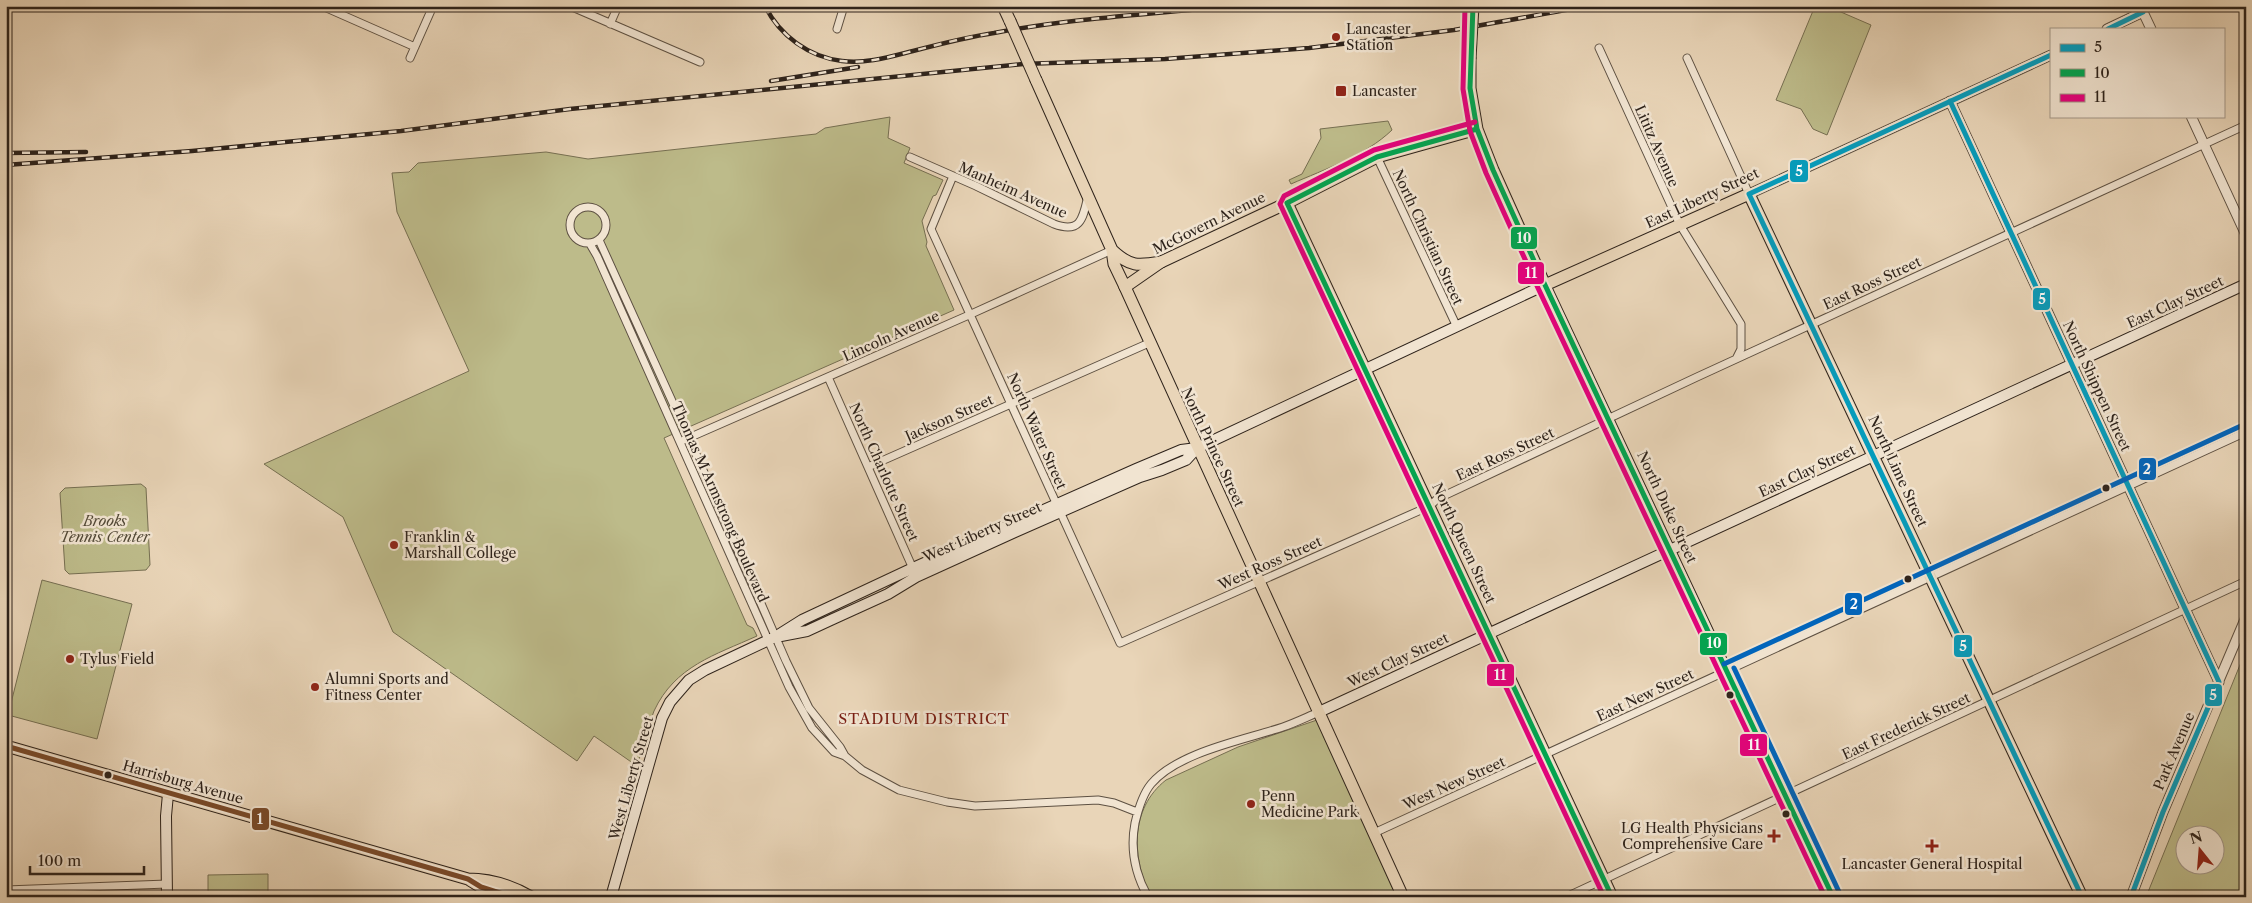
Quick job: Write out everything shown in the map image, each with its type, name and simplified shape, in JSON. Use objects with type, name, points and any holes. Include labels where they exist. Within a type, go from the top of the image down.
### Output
[{"type":"main road","name":"North Prince Street","points":[[1003,6],[1112,250],[1114,264],[1149,343],[1403,897]]},
{"type":"main road","name":"North Duke Street","points":[[1473,6],[1470,88],[1477,129],[1493,170],[1545,286],[1833,897]]},
{"type":"main road","name":"McGovern Avenue","points":[[1125,286],[1161,262],[1287,203],[1377,156],[1477,129]]},
{"type":"main road","name":"East Liberty Street","points":[[1366,369],[1749,194]]},
{"type":"main road","name":"North Lime Street","points":[[1749,194],[2082,897]]},
{"type":"main road","name":"North Queen Street","points":[[1287,203],[1612,897]]},
{"type":"main road","points":[[1112,250],[1130,264],[1139,266],[1161,262]]},
{"type":"main road","name":"East Clay Street","points":[[1489,633],[2246,284]]},
{"type":"main road","name":"West Liberty Street","points":[[611,897],[662,718],[670,702],[689,680],[705,670],[772,639],[802,620],[1058,508],[1181,450],[1198,448],[1366,369]]},
{"type":"main road","name":"West Clay Street","points":[[1319,712],[1489,633]]},
{"type":"main road","name":"Harrisburg Avenue","points":[[6,746],[468,879],[481,887],[514,897]]},
{"type":"main road","points":[[167,897],[166,810],[168,794]]},
{"type":"main road","name":"Harrisburg Avenue","points":[[468,879],[483,879],[517,888],[532,897]]},
{"type":"street","points":[[322,6],[415,47]]},
{"type":"street","points":[[410,58],[433,6]]},
{"type":"street","points":[[570,6],[700,62]]},
{"type":"street","points":[[610,24],[618,6]]},
{"type":"street","points":[[837,28],[844,6]]},
{"type":"street","points":[[2109,28],[2142,9],[2151,28]]},
{"type":"street","name":"Lititz Avenue","points":[[1599,48],[1680,225],[1741,324],[1741,349],[1736,359]]},
{"type":"street","name":"East Liberty Street","points":[[1749,194],[2050,55]]},
{"type":"street","name":"North Lime Street","points":[[1687,58],[1749,194]]},
{"type":"street","name":"North Shippen Street","points":[[1950,101],[2218,682]]},
{"type":"street","points":[[2192,118],[2246,235]]},
{"type":"street","name":"East Ross Street","points":[[1430,506],[1437,499],[1736,359],[2246,125]]},
{"type":"street","name":"North Christian Street","points":[[1377,156],[1457,327]]},
{"type":"street","name":"Manheim Avenue","points":[[910,158],[953,176],[1054,224],[1067,228],[1075,226],[1082,218],[1088,196]]},
{"type":"street","name":"North Water Street","points":[[953,176],[931,229],[1120,643]]},
{"type":"street","name":"Thomas M Armstrong Boulevard","points":[[772,639],[688,438],[599,240],[606,231],[604,216],[595,208],[579,209],[570,219],[569,228],[577,241],[590,244],[597,256],[680,442],[772,639],[809,708],[840,746],[845,756],[862,770],[899,790],[954,804],[991,807],[1098,800],[1114,803],[1137,812]]},
{"type":"street","points":[[590,244],[599,240]]},
{"type":"street","name":"Lincoln Avenue","points":[[680,442],[1112,250]]},
{"type":"street","name":"Jackson Street","points":[[868,467],[1149,343]]},
{"type":"street","name":"North Charlotte Street","points":[[828,377],[915,572]]},
{"type":"street","name":"East New Street","points":[[1544,755],[2246,432]]},
{"type":"street","name":"West Ross Street","points":[[1120,643],[1430,506]]},
{"type":"street","name":"East Frederick Street","points":[[1566,897],[2246,581]]},
{"type":"street","name":"Park Avenue","points":[[2130,897],[2163,812],[2246,618]]},
{"type":"street","points":[[1148,897],[1137,873],[1134,858],[1134,829],[1137,812],[1150,785],[1173,767],[1235,740],[1282,727],[1319,712]]},
{"type":"street","name":"West New Street","points":[[1374,833],[1544,755]]},
{"type":"street","points":[[6,890],[167,884]]},
{"type":"green space","points":[[1815,6],[1827,6],[1871,25],[1827,135],[1813,129],[1801,109],[1776,100]]},
{"type":"green space","points":[[890,117],[888,138],[910,148],[904,163],[943,180],[936,195],[933,196],[922,221],[927,242],[926,246],[954,310],[664,438],[747,625],[753,628],[757,636],[711,656],[673,683],[654,711],[637,766],[594,736],[577,761],[393,632],[343,517],[264,464],[469,371],[397,212],[392,173],[409,172],[418,163],[546,152],[588,159],[816,134],[825,128]]},
{"type":"green space","points":[[1388,121],[1392,130],[1370,147],[1357,155],[1291,184],[1289,180],[1302,174],[1321,138],[1320,129]]},
{"type":"green space","name":"Brooks Tennis Center","points":[[141,484],[146,488],[150,565],[146,570],[69,574],[65,570],[60,493],[65,488]]},
{"type":"green space","name":"Tylus Field","points":[[42,580],[132,604],[97,739],[8,715]]},
{"type":"green space","points":[[2246,650],[2246,897],[2146,897],[2174,828],[2174,876],[2224,876],[2224,826],[2175,826]]},
{"type":"green space","name":"Penn Medicine Park","points":[[1317,720],[1397,897],[1151,897],[1140,867],[1138,835],[1145,805],[1154,792],[1166,780],[1238,747]]},
{"type":"green space","points":[[268,874],[268,897],[208,897],[208,875]]},
{"type":"railway","points":[[765,6],[771,17],[787,36],[807,50],[830,59],[851,62],[895,56],[964,39],[1023,28],[1083,20],[1232,6]]},
{"type":"railway","points":[[6,165],[192,151],[401,131],[570,109],[1023,64],[1165,59],[1309,48],[1454,30],[1588,6]]},
{"type":"railway","points":[[771,81],[858,67]]},
{"type":"railway","points":[[6,153],[86,152]]},
{"type":"transit line","name":"11","points":[[1465,6],[1463,89],[1470,131],[1486,173],[1538,288],[1825,897]]},
{"type":"transit line","name":"10","points":[[1473,6],[1470,88],[1477,129],[1493,170],[1545,285],[1833,897]]},
{"type":"transit line","name":"5","points":[[2110,28],[2143,12],[2141,6]]},
{"type":"transit line","name":"5","points":[[2050,55],[1749,194],[2082,897]]},
{"type":"transit line","name":"5","points":[[1950,101],[2219,682],[2163,812],[2131,897]]},
{"type":"transit line","name":"11","points":[[1475,122],[1374,150],[1284,196],[1280,204],[1604,897]]},
{"type":"transit line","name":"10","points":[[1477,129],[1377,157],[1287,203],[1612,897]]},
{"type":"transit line","name":"2","points":[[1724,664],[2243,425]]},
{"type":"transit line","name":"2","points":[[1734,668],[1840,894]]},
{"type":"transit line","name":"1","points":[[6,746],[468,879],[481,887],[513,897]]},
{"type":"place","name":"Lancaster Station","points":[[1336,37]]},
{"type":"place","name":"Lancaster","points":[[1341,91]]},
{"type":"place","name":"Franklin & Marshall College","points":[[394,545]]},
{"type":"place","name":"Tylus Field","points":[[70,659]]},
{"type":"place","name":"Alumni Sports and Fitness Center","points":[[315,687]]},
{"type":"place","name":"Penn Medicine Park","points":[[1251,804]]},
{"type":"place","name":"LG Health Physicians Comprehensive Care","points":[[1774,836]]},
{"type":"place","name":"Lancaster General Hospital","points":[[1932,846]]},
{"type":"district","name":"STADIUM DISTRICT","points":[[924,718]]}]
